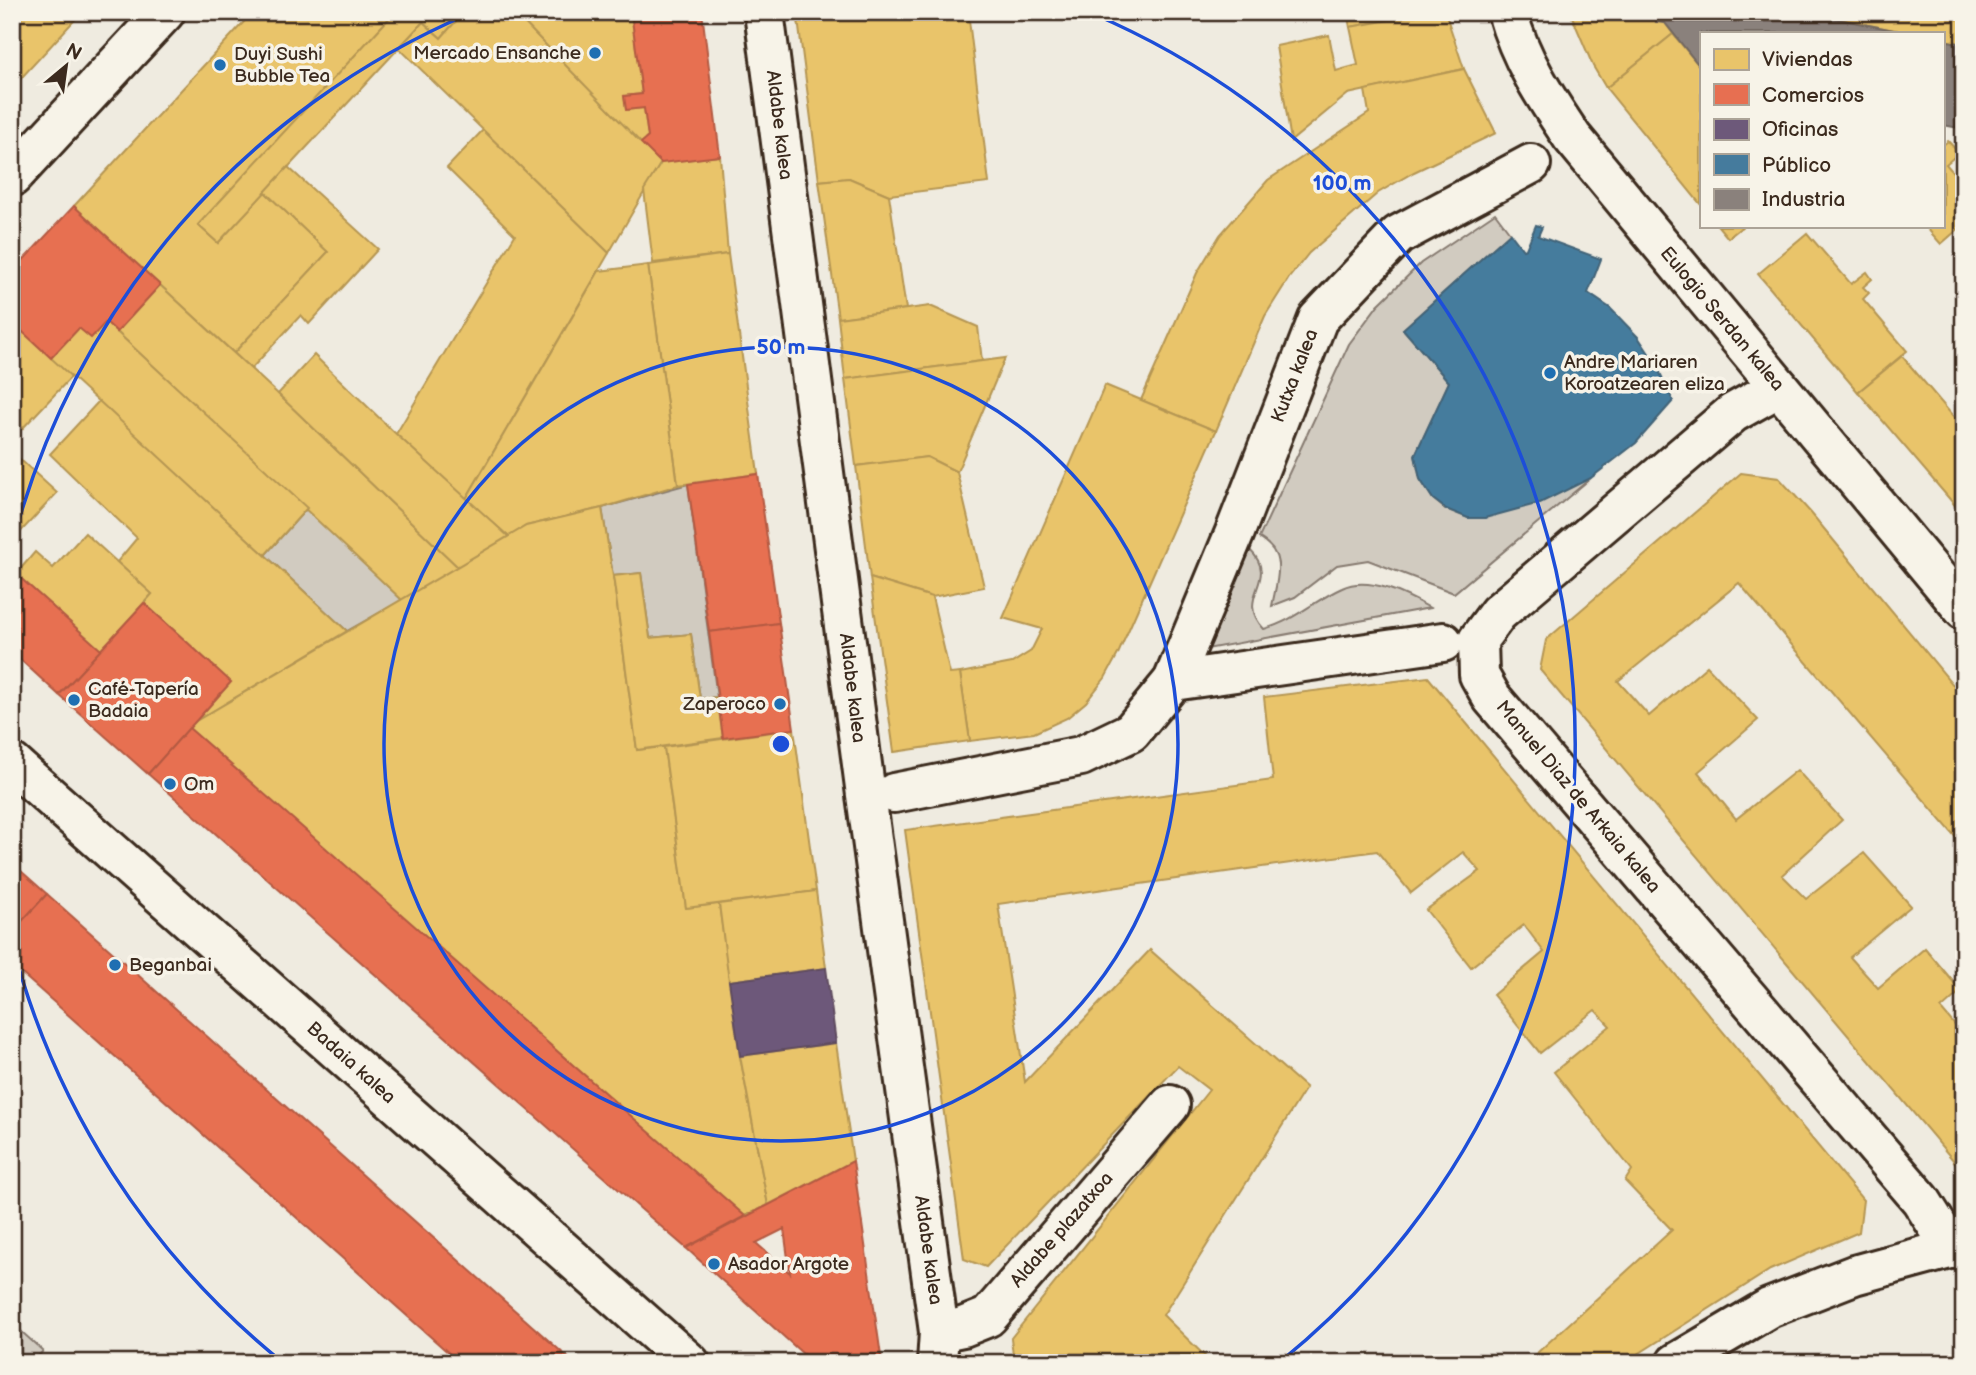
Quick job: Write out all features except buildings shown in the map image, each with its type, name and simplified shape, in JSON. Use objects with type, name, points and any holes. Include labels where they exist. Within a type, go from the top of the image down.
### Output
[{"type":"street","points":[[12,177],[165,12]]},
{"type":"street","name":"Aldabe kalea","points":[[764,12],[938,1347]]},
{"type":"street","name":"Eulogio Serdan kalea","points":[[1507,12],[1512,31],[1533,79],[1572,137],[1964,610]]},
{"type":"street","name":"Kutxa kalea","points":[[894,793],[1081,756],[1130,732],[1173,681],[1318,319],[1398,235],[1531,164]]},
{"type":"street","name":"Manuel Diaz de Arkaia kalea","points":[[1779,387],[1732,413],[1499,613],[1478,640],[1479,675],[1492,698],[1921,1200],[1958,1247]]},
{"type":"street","points":[[1173,681],[1443,642]]},
{"type":"street","name":"Badaia kalea","points":[[12,763],[690,1363]]},
{"type":"street","name":"Aldabe plazatxoa","points":[[938,1347],[963,1327],[988,1317],[1170,1105]]},
{"type":"street","points":[[1676,1363],[1769,1308],[1854,1275],[1958,1247]]},
{"type":"shaded area","points":[[1495,213],[1510,233],[1403,329],[1449,382],[1415,455],[1420,479],[1433,499],[1445,509],[1468,518],[1591,478],[1454,593],[1368,560],[1337,565],[1295,597],[1272,606],[1278,577],[1277,559],[1268,544],[1259,538],[1349,344],[1378,305],[1421,263]]},
{"type":"shaded area","points":[[688,484],[717,697],[700,699],[691,634],[650,638],[641,573],[613,576],[602,508]]},
{"type":"shaded area","points":[[307,508],[402,600],[347,631],[265,555]]},
{"type":"shaded area","points":[[1250,550],[1261,571],[1253,607],[1264,629],[1285,621],[1342,588],[1353,585],[1388,588],[1430,608],[1207,649]]},
{"type":"shaded area","points":[[12,1323],[43,1351],[32,1363],[12,1363]]},
{"type":"place","name":"Mercado Ensanche","points":[[595,53]]},
{"type":"place","name":"Duyi Sushi Bubble Tea","points":[[220,65]]},
{"type":"place","name":"Andre Mariaren Koroatzearen eliza","points":[[1550,373]]},
{"type":"place","name":"Café-Tapería Badaia","points":[[74,700]]},
{"type":"place","name":"Zaperoco","points":[[780,704]]},
{"type":"place","name":"Om","points":[[170,784]]},
{"type":"place","name":"Beganbai","points":[[115,965]]},
{"type":"place","name":"Asador Argote","points":[[714,1264]]}]
